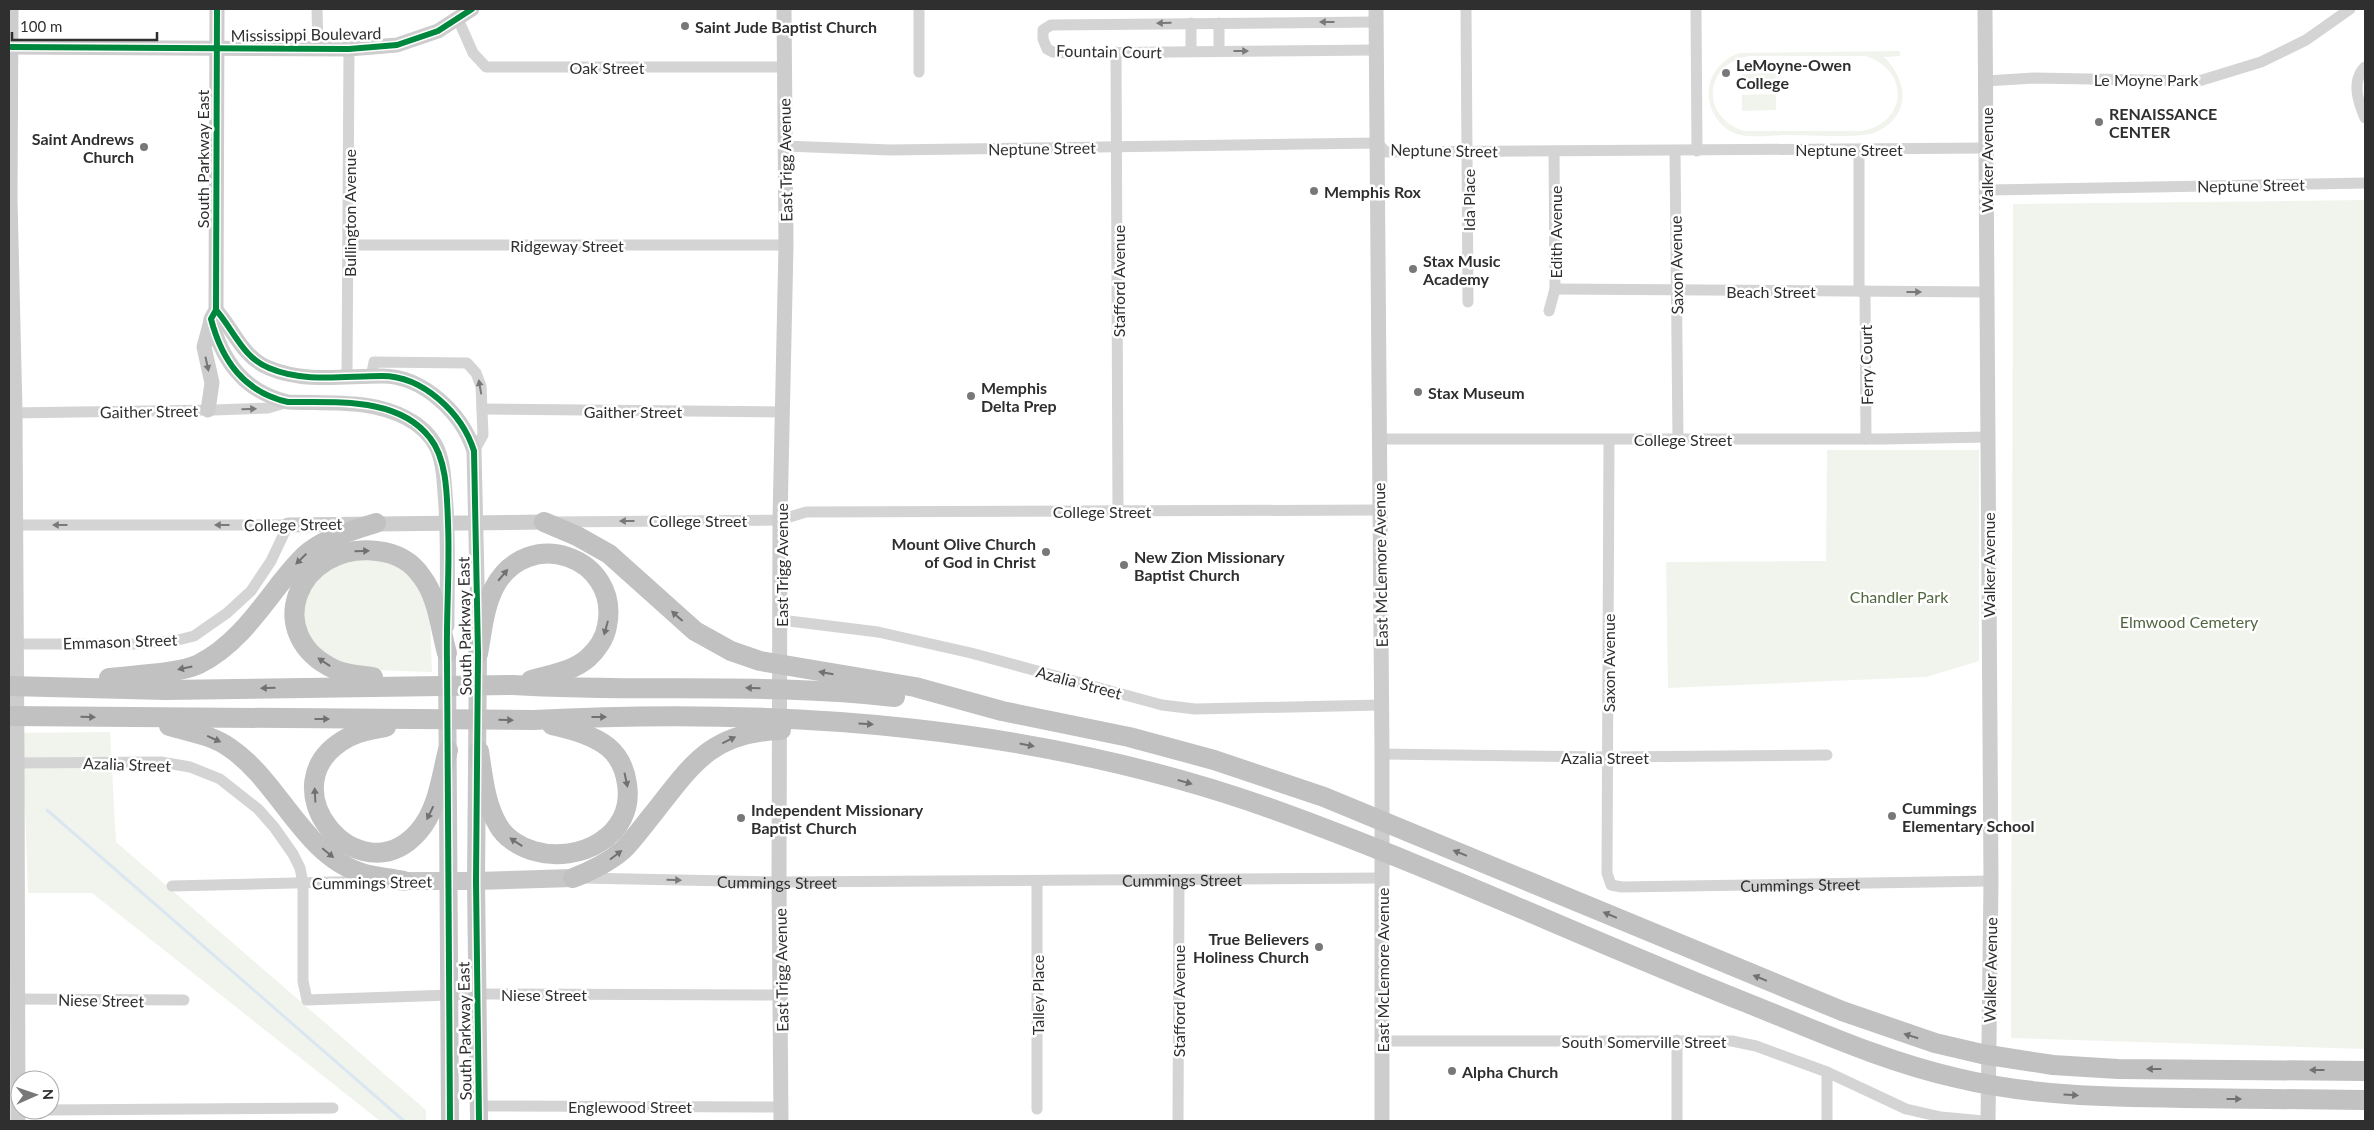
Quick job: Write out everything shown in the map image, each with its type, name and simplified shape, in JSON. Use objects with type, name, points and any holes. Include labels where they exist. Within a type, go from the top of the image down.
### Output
[{"type":"highway","points":[[544,522],[602,550],[695,631],[730,651],[760,661],[915,687],[994,709],[1157,744],[1324,797],[1842,1011],[1912,1036],[1958,1049],[2053,1065],[2118,1069],[2365,1071]]},
{"type":"highway","points":[[49,685],[181,669],[197,665],[224,649],[297,563],[310,552],[338,536],[376,523]]},
{"type":"highway","points":[[422,685],[344,672],[329,666],[314,655],[300,636],[295,611],[300,588],[310,573],[331,557],[355,551],[385,552],[402,558],[421,575],[430,591],[447,653]]},
{"type":"highway","points":[[478,654],[490,597],[498,580],[515,563],[532,555],[553,553],[571,558],[585,566],[597,577],[608,604],[608,620],[600,644],[587,659],[571,668],[513,685]]},
{"type":"highway","points":[[9,686],[49,685],[174,690],[513,685],[561,688],[813,691],[872,694],[994,709]]},
{"type":"highway","points":[[9,716],[533,720],[589,717],[712,717],[838,722],[952,732],[1034,746],[1116,764],[1273,809],[1415,865],[1842,1042],[1957,1078],[2023,1090],[2133,1097],[2365,1100]]},
{"type":"highway","points":[[133,718],[202,734],[231,748],[266,781],[298,824],[329,854],[361,873],[404,881]]},
{"type":"highway","points":[[422,718],[359,733],[349,737],[329,753],[317,775],[314,792],[318,812],[329,831],[347,844],[365,850],[384,851],[408,841],[419,832],[433,809],[448,750]]},
{"type":"highway","points":[[479,751],[491,810],[499,826],[514,842],[533,850],[554,855],[582,851],[601,843],[620,822],[627,805],[626,778],[620,762],[610,748],[596,739],[574,730],[533,720]]},
{"type":"highway","points":[[573,878],[594,869],[624,849],[684,775],[704,756],[724,742],[759,731],[798,730],[838,722]]},
{"type":"main road","name":"South Parkway East","points":[[447,653],[450,1121]]},
{"type":"main road","name":"South Parkway East","points":[[478,654],[479,751],[476,881],[479,1114]]},
{"type":"main road","name":"Cummings Street","points":[[404,881],[573,878]]},
{"type":"street","points":[[11,9],[9,199],[17,763],[13,807],[18,1070]]},
{"type":"street","name":"South Parkway East","points":[[217,9],[214,315],[217,342],[226,359],[240,377],[259,392],[288,402],[365,405],[389,411],[414,422],[423,429],[437,449],[444,474],[448,523],[447,653]]},
{"type":"street","points":[[317,9],[318,49]]},
{"type":"street","name":"Mississippi Boulevard","points":[[11,47],[349,49],[397,45],[438,31],[472,9]]},
{"type":"street","name":"East Trigg Avenue","points":[[781,1114],[779,882],[781,754],[780,520],[784,412],[786,245],[784,9]]},
{"type":"street","points":[[919,9],[919,72]]},
{"type":"street","name":"Ida Place","points":[[1466,9],[1468,302]]},
{"type":"street","points":[[1696,9],[1697,151]]},
{"type":"street","name":"Walker Avenue","points":[[1986,9],[1986,292],[1991,881],[1988,1121]]},
{"type":"street","name":"Le Moyne Park","points":[[1986,81],[2034,78],[2199,81],[2261,62],[2306,40],[2350,9]]},
{"type":"street","name":"Fountain Court","points":[[1376,15],[1220,23],[1051,25],[1043,30],[1047,49],[1053,52],[1376,50]]},
{"type":"street","name":"East McLemore Avenue","points":[[1376,15],[1382,705],[1382,1121]]},
{"type":"street","name":"Oak Street","points":[[458,19],[473,53],[486,67],[784,67]]},
{"type":"street","points":[[1192,23],[1192,51]]},
{"type":"street","points":[[1220,23],[1220,51]]},
{"type":"street","name":"Bullington Avenue","points":[[347,377],[349,49]]},
{"type":"street","name":"Stafford Avenue","points":[[1116,52],[1118,510]]},
{"type":"street","points":[[2365,67],[2360,73],[2357,87],[2359,104],[2365,118]]},
{"type":"street","name":"Neptune Street","points":[[784,146],[890,150],[1377,143],[1386,152],[1986,148]]},
{"type":"street","name":"Ferry Court","points":[[1859,150],[1866,439]]},
{"type":"street","name":"Edith Avenue","points":[[1549,312],[1555,289],[1554,151]]},
{"type":"street","name":"Saxon Avenue","points":[[1675,151],[1678,439]]},
{"type":"street","name":"Neptune Street","points":[[1987,190],[2365,183]]},
{"type":"street","name":"Ridgeway Street","points":[[349,245],[786,245]]},
{"type":"street","name":"Beach Street","points":[[1555,289],[1676,292],[1986,292]]},
{"type":"street","name":"South Parkway East","points":[[214,315],[227,322],[236,339],[266,368],[288,375],[384,376],[402,380],[434,395],[458,419],[466,431],[474,451],[478,654]]},
{"type":"street","name":"South Parkway East","points":[[208,410],[212,383],[204,347],[214,315]]},
{"type":"street","points":[[372,377],[374,362],[467,363],[476,373],[481,386],[483,435],[474,451]]},
{"type":"street","name":"Gaither Street","points":[[12,412],[268,408],[288,402]]},
{"type":"street","name":"Gaither Street","points":[[482,410],[784,412]]},
{"type":"street","name":"College Street","points":[[1379,439],[1609,440],[1988,437]]},
{"type":"street","name":"Saxon Avenue","points":[[1609,440],[1607,873],[1611,885]]},
{"type":"street","name":"College Street","points":[[15,525],[288,525],[780,520],[806,512],[1379,510]]},
{"type":"street","name":"Emmason Street","points":[[16,644],[134,644],[174,641],[194,636],[242,601],[251,591],[271,561],[288,525]]},
{"type":"street","name":"Azalia Street","points":[[781,620],[878,632],[971,653],[1162,705],[1195,709],[1382,705]]},
{"type":"street","name":"Azalia Street","points":[[1382,754],[1608,758],[1827,755]]},
{"type":"street","name":"Azalia Street","points":[[17,763],[161,762],[190,767],[220,779],[258,809],[274,827],[293,854],[300,868],[303,883],[303,981],[307,1000]]},
{"type":"street","name":"Cummings Street","points":[[573,878],[779,882],[1037,882],[1179,881],[1382,874]]},
{"type":"street","name":"Cummings Street","points":[[172,886],[404,881]]},
{"type":"street","name":"Stafford Avenue","points":[[1178,1121],[1179,881]]},
{"type":"street","name":"Cummings Street","points":[[1611,885],[1622,887],[1991,881]]},
{"type":"street","name":"Talley Place","points":[[1037,882],[1037,1109]]},
{"type":"street","name":"Niese Street","points":[[307,1000],[450,994],[781,995]]},
{"type":"street","name":"Niese Street","points":[[17,999],[184,1000]]},
{"type":"street","points":[[1677,1040],[1677,1121]]},
{"type":"street","name":"South Somerville Street","points":[[1381,1041],[1732,1041],[1756,1046],[1826,1072],[1906,1109],[1942,1117],[1983,1121]]},
{"type":"street","points":[[1826,1072],[1827,1121]]},
{"type":"street","points":[[60,1110],[333,1108]]},
{"type":"street","name":"Englewood Street","points":[[479,1114],[781,1114]]},
{"type":"green space","points":[[1900,51],[1900,56],[1884,57],[1893,67],[1899,78],[1902,100],[1899,111],[1884,128],[1871,134],[1752,136],[1734,133],[1716,118],[1710,104],[1709,89],[1712,77],[1719,67],[1739,53]],"holes":[[[1750,56],[1865,56],[1879,63],[1890,72],[1896,83],[1898,95],[1889,117],[1878,125],[1863,131],[1744,131],[1729,124],[1719,114],[1714,103],[1713,90],[1716,79],[1723,69],[1735,61]]]},
{"type":"green space","points":[[1776,73],[1776,89],[1742,90],[1742,74]]},
{"type":"green space","points":[[1776,94],[1776,110],[1742,111],[1742,95]]},
{"type":"green space","name":"Elmwood Cemetery","points":[[2365,200],[2365,1049],[2011,1038],[2013,204]]},
{"type":"green space","name":"Chandler Park","points":[[1827,450],[1979,450],[1979,661],[1926,677],[1668,688],[1666,562],[1826,561]]},
{"type":"green space","points":[[383,557],[418,581],[430,617],[432,672],[372,670],[334,661],[310,638],[303,618],[307,587],[344,559]]},
{"type":"green space","points":[[110,732],[116,842],[426,1110],[426,1121],[380,1121],[92,893],[28,893],[25,808],[9,801],[9,733]]},
{"type":"waterway","points":[[47,810],[404,1121]]},
{"type":"cycle path","points":[[217,9],[216,310],[211,319],[221,348],[237,372],[247,382],[259,391],[273,397],[288,402],[364,405],[383,408],[401,415],[417,424],[430,438],[436,447],[443,467],[448,540],[450,1121]]},
{"type":"cycle path","points":[[11,47],[349,49],[397,45],[438,31],[472,9]]},
{"type":"cycle path","points":[[216,310],[252,357],[269,368],[282,373],[310,377],[382,376],[412,382],[439,399],[450,411],[460,423],[474,451],[478,654],[476,881],[479,1121]]},
{"type":"place","name":"Saint Jude Baptist Church","points":[[685,26]]},
{"type":"place","name":"LeMoyne-Owen College","points":[[1726,73]]},
{"type":"place","name":"RENAISSANCE CENTER","points":[[2099,122]]},
{"type":"place","name":"Saint Andrews Church","points":[[144,147]]},
{"type":"place","name":"Memphis Rox","points":[[1314,191]]},
{"type":"place","name":"Stax Music Academy","points":[[1413,269]]},
{"type":"place","name":"Stax Museum","points":[[1418,392]]},
{"type":"place","name":"Memphis Delta Prep","points":[[971,396]]},
{"type":"place","name":"Mount Olive Church of God in Christ","points":[[1046,552]]},
{"type":"place","name":"New Zion Missionary Baptist Church","points":[[1124,565]]},
{"type":"place","name":"Cummings Elementary School","points":[[1892,816]]},
{"type":"place","name":"Independent Missionary Baptist Church","points":[[741,818]]},
{"type":"place","name":"True Believers Holiness Church","points":[[1319,947]]},
{"type":"place","name":"Alpha Church","points":[[1452,1071]]}]
